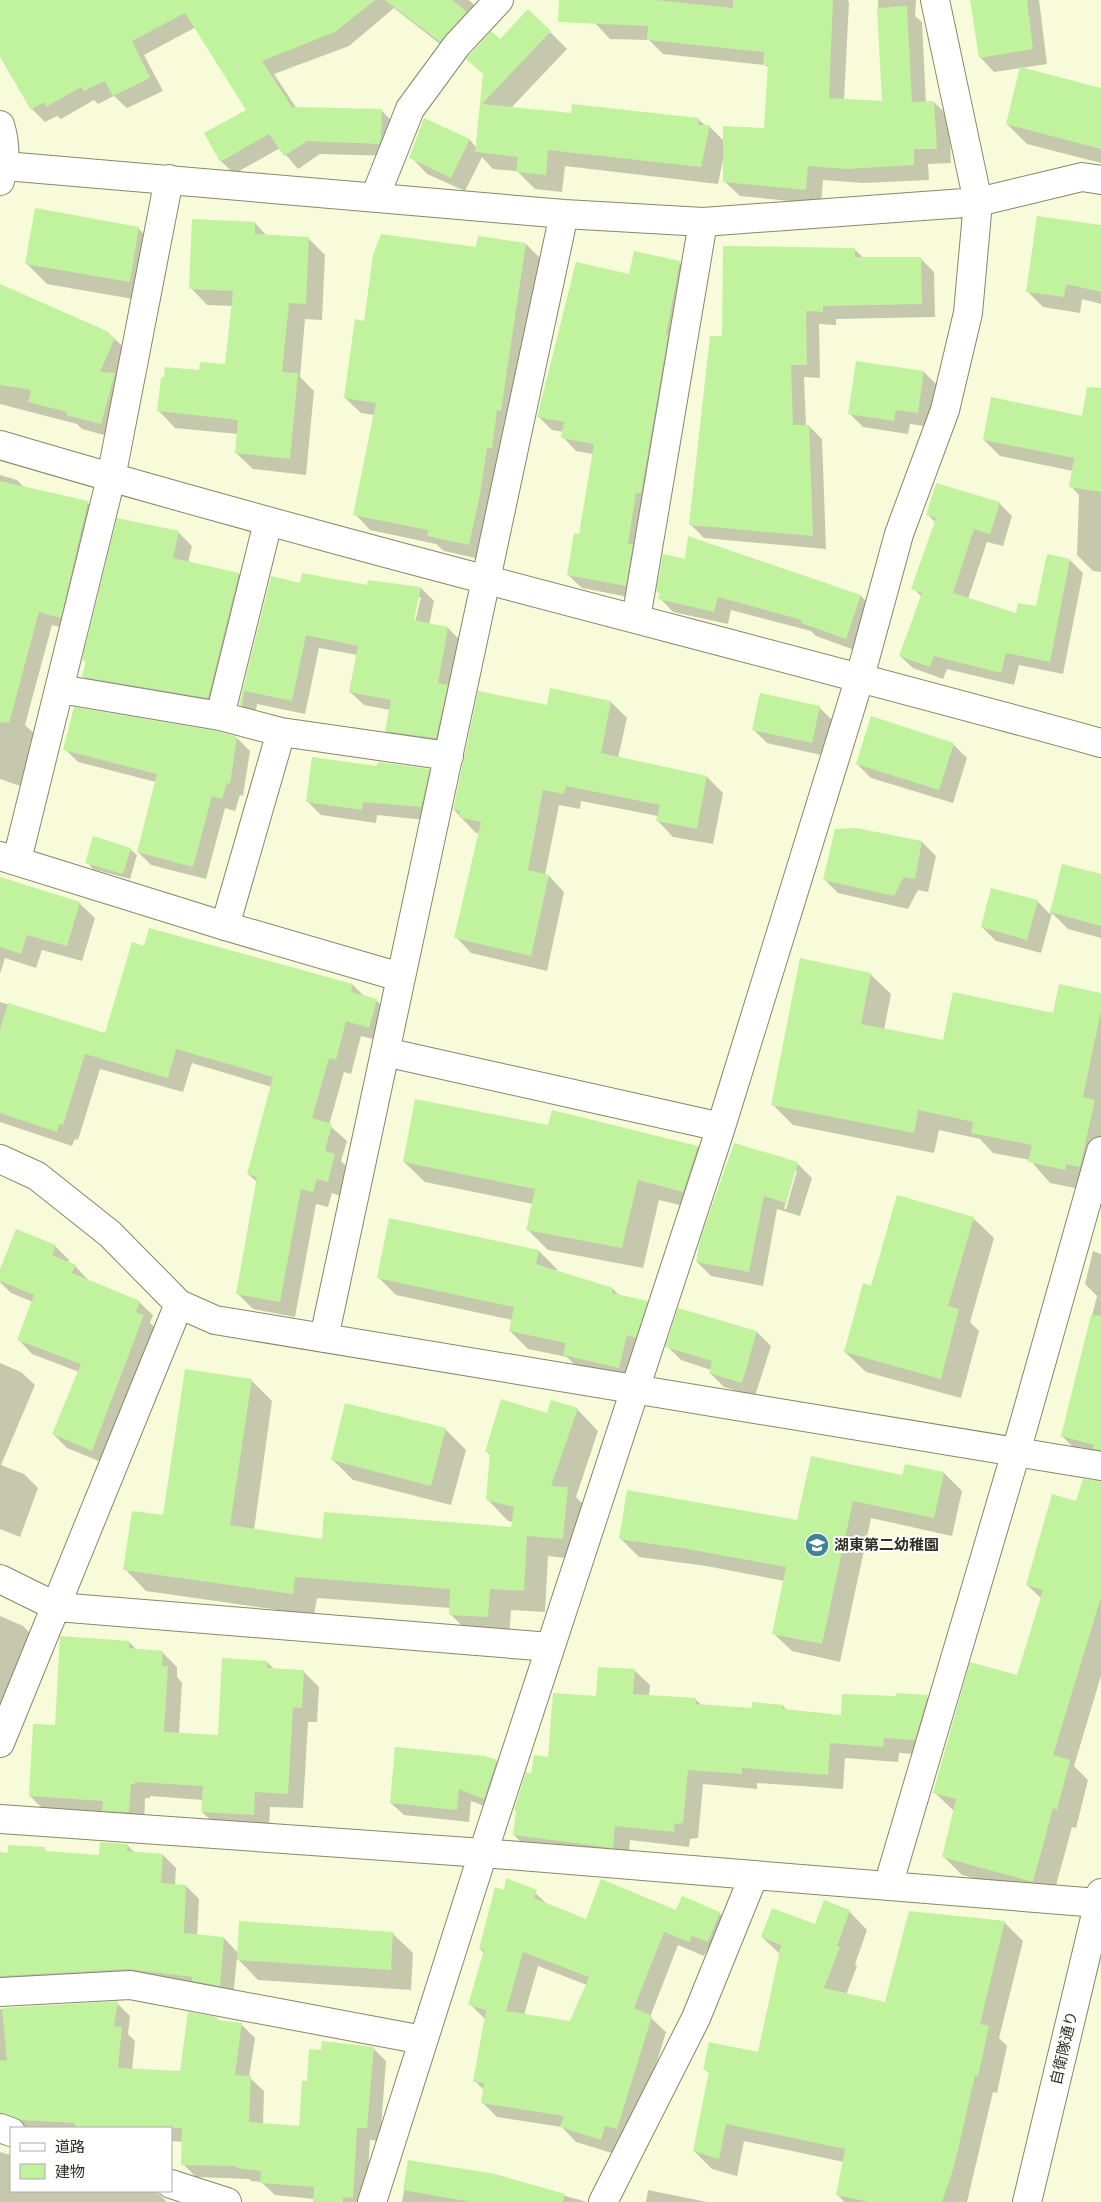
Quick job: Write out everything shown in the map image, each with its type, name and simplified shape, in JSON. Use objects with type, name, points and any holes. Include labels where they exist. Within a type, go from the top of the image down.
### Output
[{"type":"street","points":[[375,197],[410,108],[457,45],[499,0]]},
{"type":"street","points":[[372,2202],[483,1852],[721,1127],[860,677],[899,534],[945,410],[968,314],[978,202],[935,0]]},
{"type":"street","points":[[0,125],[4,136],[2,173],[169,179],[564,214],[703,222],[978,202],[1082,177],[1101,180]]},
{"type":"street","points":[[169,179],[111,478],[60,689],[9,858],[225,926],[400,976]]},
{"type":"street","points":[[324,1338],[564,214]]},
{"type":"street","points":[[636,619],[703,222]]},
{"type":"street","points":[[0,445],[268,522],[860,677],[1101,743]]},
{"type":"street","points":[[220,716],[268,522]]},
{"type":"street","points":[[60,689],[220,716],[281,732],[449,756]]},
{"type":"street","points":[[225,926],[281,732]]},
{"type":"street","points":[[385,1052],[721,1127]]},
{"type":"street","points":[[888,1886],[1016,1452],[1101,1151]]},
{"type":"street","points":[[0,1159],[37,1176],[110,1234],[179,1304],[215,1320],[1101,1466]]},
{"type":"street","points":[[0,1744],[179,1304]]},
{"type":"street","points":[[0,1579],[57,1607],[550,1648]]},
{"type":"street","points":[[0,1819],[483,1852],[888,1886],[1100,1898]]},
{"type":"street","points":[[603,2202],[696,2018],[754,1875]]},
{"type":"street","name":"自衛隊通り","points":[[1027,2202],[1100,1898]]},
{"type":"street","points":[[0,1992],[130,1985],[423,2040]]},
{"type":"street","points":[[172,2184],[227,2202]]},
{"type":"building","points":[[0,0],[375,0],[335,32],[262,61],[292,107],[382,109],[381,139],[379,144],[307,141],[284,156],[269,134],[220,162],[204,133],[246,110],[185,13],[132,41],[150,78],[113,96],[105,81],[84,91],[81,87],[46,107],[44,102],[31,110],[0,57]]},
{"type":"building","points":[[385,0],[452,0],[467,12],[440,42]]},
{"type":"building","points":[[559,0],[655,0],[733,8],[733,0],[833,0],[829,98],[882,101],[877,8],[907,6],[912,102],[934,101],[937,149],[914,149],[914,165],[846,169],[808,166],[806,190],[723,182],[723,126],[764,128],[768,65],[763,65],[764,52],[647,40],[648,26],[558,22]]},
{"type":"building","points":[[970,0],[1027,0],[1033,49],[979,58]]},
{"type":"building","points":[[528,9],[551,31],[482,104],[571,113],[572,104],[699,118],[698,125],[710,125],[701,167],[548,150],[546,175],[516,172],[518,157],[475,152],[483,74],[466,59],[491,31],[500,39]]},
{"type":"building","points":[[1020,67],[1101,88],[1101,149],[1006,124]]},
{"type":"building","points":[[424,118],[470,139],[451,178],[409,158]]},
{"type":"building","points":[[35,208],[139,227],[130,282],[25,264]]},
{"type":"building","points":[[1037,216],[1101,225],[1101,292],[1066,284],[1064,297],[1026,292]]},
{"type":"building","points":[[192,219],[255,222],[255,234],[309,237],[306,304],[289,303],[282,372],[298,373],[290,459],[235,453],[238,420],[157,411],[161,377],[164,377],[165,367],[199,370],[200,362],[225,364],[233,291],[189,289]]},
{"type":"building","points":[[381,234],[476,247],[478,236],[526,243],[501,411],[497,410],[492,448],[487,448],[480,495],[469,545],[427,536],[428,530],[353,515],[376,403],[344,398],[355,319],[364,321],[373,255]]},
{"type":"building","points":[[723,246],[855,248],[855,257],[921,257],[922,304],[823,306],[823,312],[806,311],[807,365],[791,365],[793,425],[809,425],[813,536],[689,525],[710,336],[722,336]]},
{"type":"building","points":[[634,251],[680,261],[666,335],[668,335],[641,493],[636,493],[628,544],[633,544],[626,586],[567,575],[574,533],[579,534],[594,444],[561,438],[564,422],[537,417],[576,262],[629,274]]},
{"type":"building","points":[[0,284],[109,332],[108,334],[115,338],[100,372],[115,373],[101,424],[66,415],[67,412],[28,402],[31,390],[0,385]]},
{"type":"building","points":[[856,361],[924,371],[918,413],[896,410],[894,421],[848,414]]},
{"type":"building","points":[[1087,387],[1101,388],[1101,492],[1069,487],[1074,458],[983,440],[991,397],[1082,416]]},
{"type":"building","points":[[0,481],[88,501],[61,618],[39,612],[9,723],[0,722]]},
{"type":"building","points":[[936,483],[1000,502],[990,534],[974,529],[953,593],[1016,613],[1018,603],[1036,606],[1047,554],[1070,559],[1050,662],[1006,653],[1001,673],[934,656],[930,667],[899,656],[922,593],[911,589],[936,518],[926,515]]},
{"type":"building","points":[[117,518],[179,531],[173,558],[239,573],[208,698],[82,677],[86,661],[82,660]]},
{"type":"building","points":[[688,536],[861,595],[846,639],[801,623],[802,620],[718,597],[714,612],[658,599],[660,593],[656,592],[663,554],[685,559]]},
{"type":"building","points":[[302,573],[367,585],[368,580],[421,587],[414,620],[448,627],[438,683],[448,685],[436,738],[385,731],[391,700],[349,692],[358,646],[306,635],[292,701],[244,691],[242,706],[239,705],[271,576],[300,583]]},
{"type":"building","points":[[550,688],[611,701],[601,753],[707,776],[697,829],[656,821],[660,805],[566,786],[564,794],[543,790],[528,870],[549,875],[531,956],[454,938],[481,822],[459,817],[460,811],[453,810],[478,691],[547,705]]},
{"type":"building","points":[[760,693],[820,706],[812,743],[752,730]]},
{"type":"building","points":[[74,707],[217,731],[237,737],[230,784],[227,783],[222,799],[212,796],[193,867],[137,852],[157,774],[63,750]]},
{"type":"building","points":[[871,716],[954,743],[939,790],[856,764]]},
{"type":"building","points":[[312,757],[376,766],[379,762],[430,769],[421,807],[363,802],[362,810],[306,802]]},
{"type":"building","points":[[856,828],[922,841],[915,879],[904,877],[894,896],[823,880],[835,829]]},
{"type":"building","points":[[93,836],[131,848],[123,874],[85,863]]},
{"type":"building","points":[[1062,864],[1101,874],[1101,926],[1050,912]]},
{"type":"building","points":[[0,877],[80,902],[67,946],[27,935],[21,954],[0,947]]},
{"type":"building","points":[[991,888],[1038,900],[1027,940],[981,927]]},
{"type":"building","points":[[149,928],[353,984],[351,992],[377,999],[369,1028],[346,1021],[336,1060],[329,1058],[312,1118],[332,1124],[325,1151],[335,1154],[328,1182],[317,1179],[313,1192],[301,1189],[280,1302],[236,1294],[257,1177],[247,1174],[273,1077],[176,1049],[168,1078],[85,1054],[63,1125],[59,1124],[57,1132],[0,1113],[0,1030],[8,1003],[105,1033],[132,942],[144,946]]},
{"type":"building","points":[[800,958],[871,973],[861,1024],[943,1040],[953,992],[1053,1013],[1059,984],[1101,993],[1101,1011],[1083,1097],[1095,1100],[1080,1167],[1066,1164],[1065,1170],[1028,1162],[1032,1145],[971,1133],[973,1122],[918,1110],[914,1133],[771,1105]]},
{"type":"building","points":[[415,1099],[548,1125],[552,1110],[698,1146],[683,1192],[638,1180],[622,1248],[526,1230],[535,1189],[403,1162]]},
{"type":"building","points":[[734,1143],[798,1162],[786,1203],[764,1196],[749,1272],[696,1262],[700,1240]]},
{"type":"building","points":[[897,1195],[974,1217],[948,1306],[959,1309],[941,1379],[844,1352],[863,1283],[871,1286]]},
{"type":"building","points":[[389,1218],[539,1250],[536,1264],[613,1288],[612,1293],[648,1301],[636,1338],[627,1335],[619,1368],[563,1355],[566,1343],[509,1331],[514,1307],[377,1278]]},
{"type":"building","points":[[16,1229],[56,1245],[52,1255],[76,1265],[72,1273],[140,1301],[136,1312],[144,1315],[92,1451],[52,1434],[81,1364],[17,1340],[34,1295],[0,1281],[0,1269]]},
{"type":"building","points":[[678,1308],[757,1331],[742,1383],[709,1373],[712,1361],[665,1347]]},
{"type":"building","points":[[1091,1315],[1101,1316],[1101,1450],[1093,1449],[1094,1445],[1061,1436]]},
{"type":"building","points":[[185,1369],[252,1379],[230,1525],[322,1539],[324,1512],[511,1527],[514,1507],[486,1500],[490,1453],[485,1452],[501,1399],[547,1413],[551,1400],[578,1408],[551,1486],[568,1487],[563,1539],[527,1536],[524,1591],[490,1589],[488,1617],[449,1615],[450,1589],[295,1577],[293,1594],[123,1570],[132,1511],[163,1515]]},
{"type":"building","points":[[345,1403],[446,1428],[431,1486],[331,1460]]},
{"type":"building","points":[[811,1456],[902,1475],[905,1464],[944,1472],[934,1518],[853,1501],[822,1644],[772,1634],[786,1567],[619,1539],[627,1490],[797,1520]]},
{"type":"building","points":[[1083,1479],[1101,1481],[1101,1597],[1053,1755],[1070,1760],[1057,1810],[1053,1808],[1033,1882],[942,1857],[956,1799],[933,1793],[970,1662],[1017,1675],[1043,1590],[1026,1585],[1052,1494],[1076,1501]]},
{"type":"building","points":[[60,1636],[129,1641],[129,1648],[163,1651],[162,1666],[168,1666],[164,1732],[218,1735],[222,1658],[267,1661],[267,1668],[304,1670],[302,1708],[293,1707],[288,1794],[255,1792],[254,1815],[201,1812],[203,1786],[135,1782],[135,1784],[131,1784],[129,1812],[102,1811],[103,1801],[29,1796],[33,1724],[55,1725]]},
{"type":"building","points":[[598,1667],[635,1669],[633,1694],[696,1698],[696,1704],[752,1708],[752,1702],[783,1705],[783,1709],[841,1715],[842,1694],[896,1696],[896,1693],[928,1695],[915,1740],[884,1738],[883,1747],[830,1743],[828,1775],[742,1768],[742,1774],[688,1770],[683,1823],[675,1824],[674,1832],[615,1826],[613,1848],[513,1835],[516,1811],[514,1810],[526,1772],[531,1774],[534,1755],[548,1757],[553,1693],[596,1696]]},
{"type":"building","points":[[395,1747],[485,1756],[497,1760],[484,1799],[459,1789],[457,1810],[390,1803]]},
{"type":"building","points":[[100,1842],[128,1844],[127,1851],[163,1854],[161,1883],[186,1885],[184,1933],[224,1937],[220,1986],[192,1981],[192,1977],[129,1969],[0,1976],[0,1852],[8,1853],[8,1845],[45,1847],[44,1851],[99,1855]]},
{"type":"building","points":[[506,1878],[537,1890],[534,1898],[586,1919],[601,1879],[676,1910],[682,1896],[720,1912],[708,1942],[692,1936],[689,1942],[664,1932],[634,2008],[652,2016],[617,2129],[605,2126],[601,2140],[560,2127],[564,2116],[481,2103],[484,2083],[473,2082],[486,2010],[468,2005],[484,1950],[479,1949],[495,1887],[504,1890]],"holes":[[[523,1952],[589,1977],[570,2021],[506,2011]]]},
{"type":"building","points":[[824,1900],[850,1910],[837,1946],[840,1947],[824,1988],[885,2002],[909,1911],[1005,1921],[980,2024],[989,2026],[978,2076],[975,2075],[954,2167],[942,2202],[869,2202],[836,2195],[845,2149],[726,2124],[719,2159],[693,2151],[709,2071],[703,2070],[709,2042],[758,2052],[781,1945],[761,1937],[772,1908],[815,1924]]},
{"type":"building","points":[[239,1921],[393,1932],[391,1970],[237,1960]]},
{"type":"building","points":[[118,2001],[114,2026],[122,2027],[118,2068],[180,2071],[188,2012],[217,2017],[217,2020],[242,2023],[235,2075],[251,2076],[249,2122],[299,2126],[302,2081],[307,2081],[309,2049],[321,2050],[322,2041],[374,2047],[367,2128],[357,2128],[353,2198],[343,2197],[343,2202],[313,2202],[314,2187],[260,2183],[261,2171],[236,2168],[237,2166],[181,2165],[182,2128],[75,2127],[75,2123],[21,2120],[0,2113],[0,2060],[7,2061],[2,2008]]},
{"type":"building","points":[[408,2160],[495,2174],[565,2194],[563,2202],[471,2202],[403,2190]]},
{"type":"place","name":"湖東第二幼稚園","points":[[817,1545]]}]
